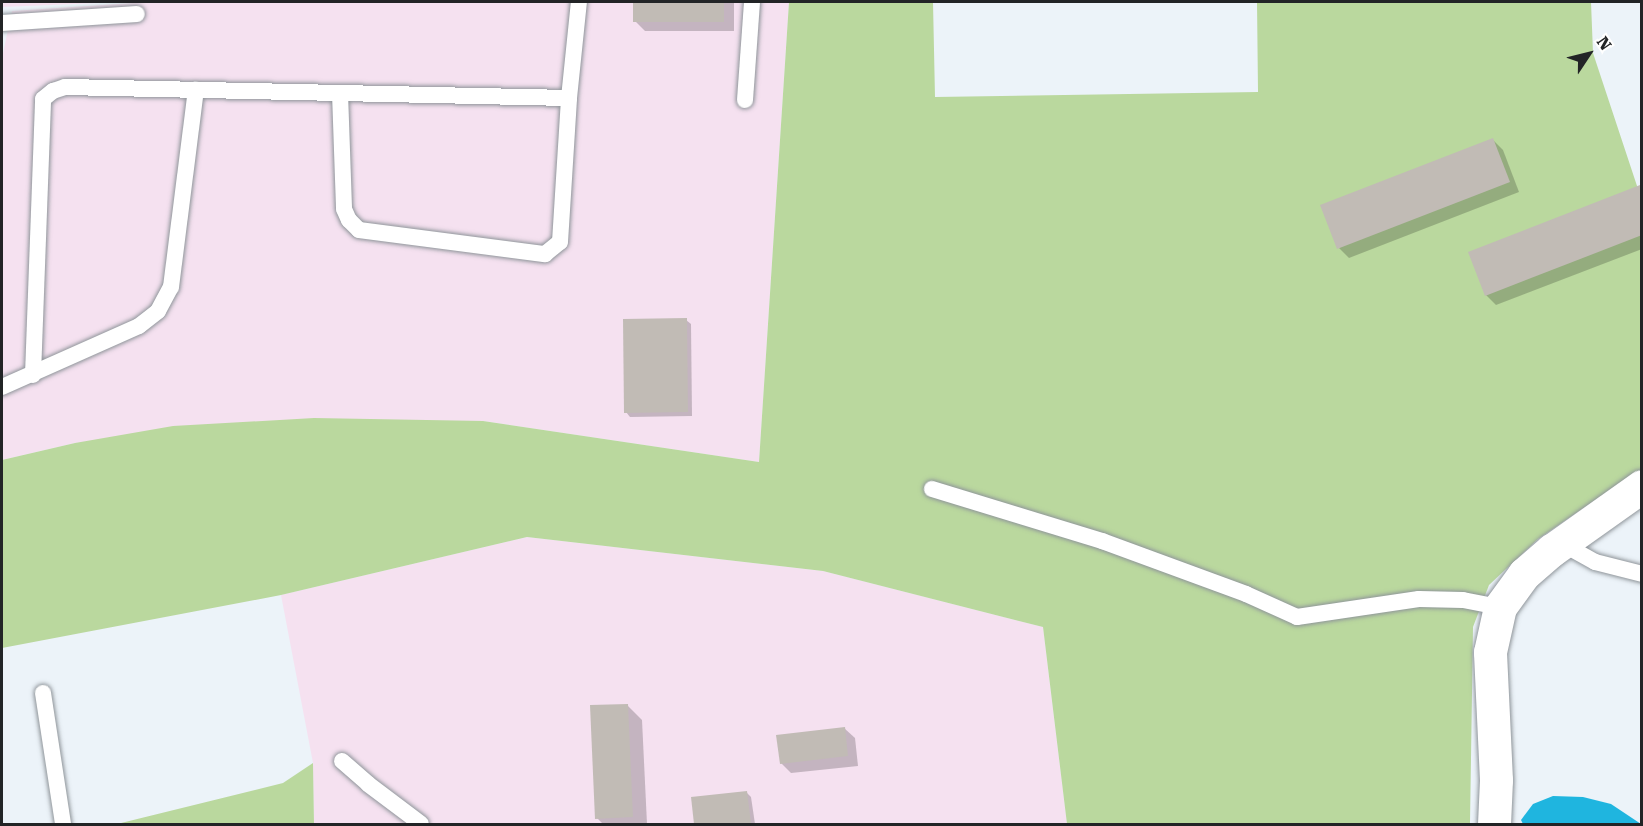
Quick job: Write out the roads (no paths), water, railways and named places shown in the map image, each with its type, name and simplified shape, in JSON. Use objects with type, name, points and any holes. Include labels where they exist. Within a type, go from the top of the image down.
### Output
[{"type":"street","points":[[1494,825],[1496,780],[1490,652],[1500,607],[1524,574],[1561,543],[1641,486]]},
{"type":"lane","points":[[340,93],[344,209],[349,220],[359,230],[545,254],[560,242],[569,98],[579,2]]},
{"type":"lane","points":[[745,100],[752,2]]},
{"type":"lane","points":[[2,23],[137,14]]},
{"type":"lane","points":[[33,375],[43,99],[53,90],[65,87],[569,98]]},
{"type":"lane","points":[[2,387],[139,326],[158,311],[171,287],[196,90]]},
{"type":"lane","points":[[933,489],[1101,541],[1246,594],[1297,617],[1419,599],[1463,600],[1500,607]]},
{"type":"lane","points":[[1561,543],[1595,562],[1641,574]]},
{"type":"lane","points":[[43,693],[63,825]]},
{"type":"lane","points":[[342,761],[421,825]]},
{"type":"water","points":[[1553,796],[1583,797],[1611,804],[1641,824],[1523,824],[1521,820],[1533,804]]}]
